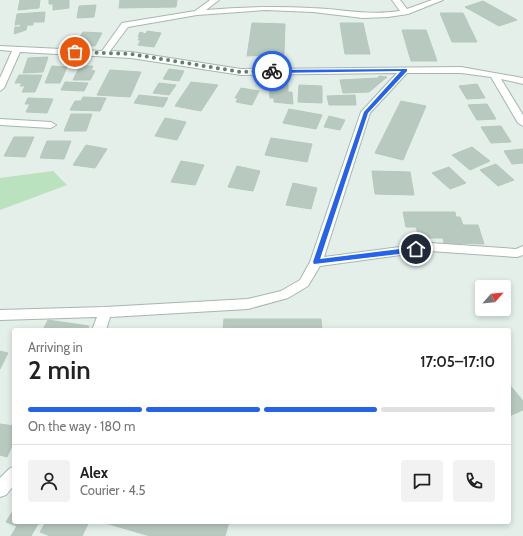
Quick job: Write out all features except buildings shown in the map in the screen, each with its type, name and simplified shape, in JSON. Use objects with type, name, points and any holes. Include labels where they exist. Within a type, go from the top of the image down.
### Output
[{"type":"street","points":[[197,13],[215,0]]},
{"type":"street","points":[[396,0],[405,12]]},
{"type":"street","points":[[104,54],[125,25],[197,13],[266,8],[313,10],[363,16],[388,15],[405,12],[439,0]]},
{"type":"street","points":[[0,48],[104,54],[131,54],[241,72],[461,70],[523,81]]},
{"type":"street","points":[[0,88],[17,49]]},
{"type":"street","points":[[0,315],[105,312],[248,304],[284,295],[291,291],[304,283],[316,262],[366,112],[405,70]]},
{"type":"street","points":[[494,75],[523,123]]},
{"type":"street","points":[[0,122],[51,125]]},
{"type":"street","points":[[316,262],[430,247],[517,253],[523,250]]},
{"type":"street","points":[[100,328],[105,312]]},
{"type":"street","points":[[0,489],[12,476]]},
{"type":"green space","points":[[53,171],[67,185],[0,210],[0,178]]},
{"type":"way so far","points":[[75,52],[131,54],[241,72],[272,71]]},
{"type":"route","points":[[272,71],[405,70],[366,112],[316,262],[416,249]]}]
